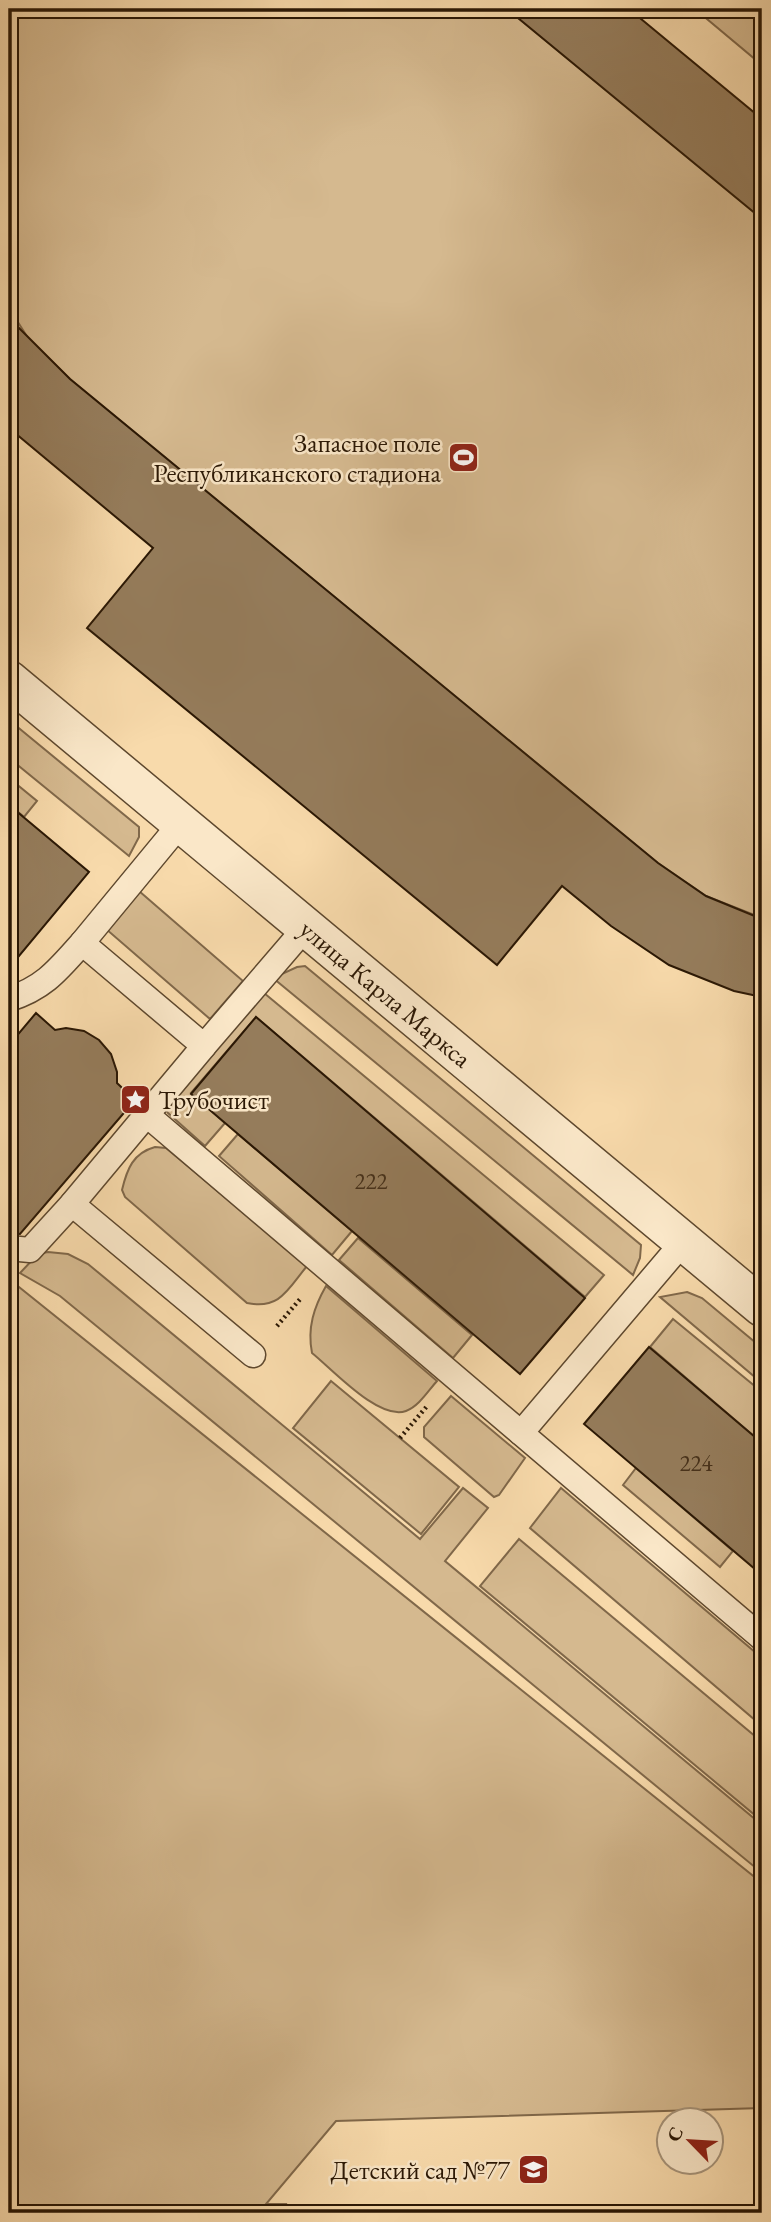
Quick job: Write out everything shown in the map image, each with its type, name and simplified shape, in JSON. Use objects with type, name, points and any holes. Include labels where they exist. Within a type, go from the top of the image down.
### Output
[{"type":"street","name":"улица Карла Маркса","points":[[9,680],[762,1307]]},
{"type":"lane","points":[[9,999],[46,982],[82,943],[181,823]]},
{"type":"lane","points":[[9,1248],[30,1250],[307,926]]},
{"type":"lane","points":[[82,943],[204,1046]]},
{"type":"lane","points":[[147,1115],[762,1638]]},
{"type":"lane","points":[[72,1204],[253,1355]]},
{"type":"lane","points":[[521,1433],[684,1241]]},
{"type":"path","points":[[400,1438],[432,1400]]},
{"type":"shaded area","name":"Запасное поле Республиканского стадиона","points":[[14,9],[507,9],[762,219],[762,918],[706,896],[658,863],[70,379],[28,338],[9,308],[9,16]]},
{"type":"shaded area","points":[[695,9],[762,9],[762,65]]},
{"type":"shaded area","points":[[9,720],[139,827],[139,837],[129,856],[9,758]]},
{"type":"shaded area","points":[[9,778],[37,801],[24,817],[9,804]]},
{"type":"shaded area","points":[[139,891],[243,981],[210,1019],[106,929]]},
{"type":"shaded area","points":[[305,966],[641,1245],[640,1258],[633,1275],[273,978]]},
{"type":"shaded area","points":[[258,988],[604,1275],[585,1297],[256,1017],[191,1093],[225,1123],[205,1146],[168,1113],[166,1110]]},
{"type":"shaded area","points":[[238,1134],[352,1231],[332,1255],[219,1156]]},
{"type":"shaded area","points":[[155,1147],[166,1148],[307,1266],[282,1296],[268,1303],[247,1303],[125,1197],[122,1190],[132,1163],[141,1153]]},
{"type":"shaded area","points":[[358,1238],[472,1335],[453,1358],[339,1260]]},
{"type":"shaded area","points":[[38,1254],[68,1254],[88,1264],[420,1539],[463,1488],[488,1508],[445,1561],[762,1825],[762,1873],[60,1296],[20,1273]]},
{"type":"shaded area","points":[[9,1279],[762,1883],[762,2108],[656,2106],[656,2111],[336,2121],[266,2204],[286,2204],[284,2213],[9,2213]]},
{"type":"shaded area","points":[[326,1286],[437,1381],[415,1406],[406,1411],[395,1412],[383,1408],[356,1392],[312,1353],[310,1335],[313,1318]]},
{"type":"shaded area","points":[[687,1292],[702,1298],[762,1348],[762,1383],[660,1297]]},
{"type":"shaded area","points":[[673,1319],[762,1392],[762,1443],[650,1347]]},
{"type":"shaded area","points":[[331,1381],[459,1487],[421,1534],[293,1428]]},
{"type":"shaded area","points":[[451,1396],[525,1458],[499,1495],[494,1497],[424,1437],[424,1427]]},
{"type":"shaded area","points":[[636,1468],[733,1551],[720,1567],[623,1485]]},
{"type":"shaded area","points":[[561,1488],[762,1658],[762,1726],[530,1528]]},
{"type":"shaded area","points":[[519,1539],[762,1742],[762,1821],[480,1586]]},
{"type":"building","points":[[507,9],[629,9],[762,119],[762,219]]},
{"type":"building","points":[[9,318],[70,379],[658,863],[706,896],[762,919],[762,997],[734,991],[669,965],[611,926],[562,886],[497,965],[87,628],[153,548],[9,428]]},
{"type":"building","points":[[9,805],[89,872],[9,968]]},
{"type":"building","points":[[36,1013],[55,1030],[66,1028],[84,1031],[99,1040],[111,1054],[117,1072],[117,1083],[135,1100],[20,1234],[9,1233],[9,1045]]},
{"type":"building","points":[[256,1017],[585,1298],[520,1374],[191,1094]]},
{"type":"building","points":[[649,1347],[762,1443],[762,1575],[584,1424]]},
{"type":"place","name":"Запасное поле Республиканского стадиона","points":[[464,458]]},
{"type":"place","name":"Трубочист","points":[[135,1100]]},
{"type":"place","name":"Детский сад №77","points":[[533,2170]]}]
